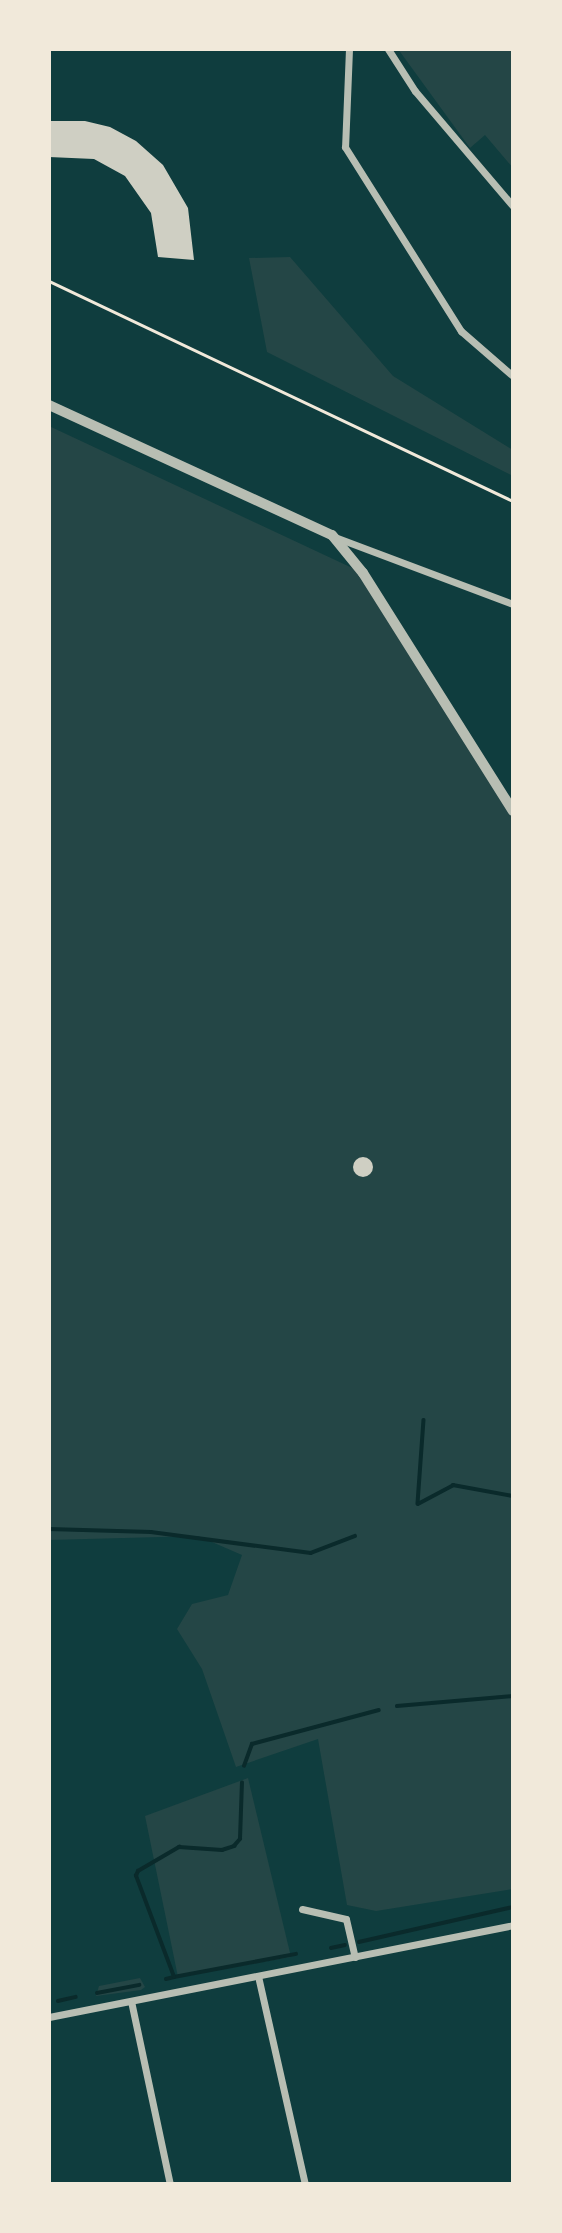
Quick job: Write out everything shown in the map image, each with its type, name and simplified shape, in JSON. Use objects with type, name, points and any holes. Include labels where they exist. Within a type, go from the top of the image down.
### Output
[{"type":"street","points":[[349,49],[345,147],[461,331],[513,376]]},
{"type":"street","points":[[388,49],[415,90],[513,206]]},
{"type":"street","points":[[49,405],[332,535],[513,604]]},
{"type":"street","points":[[332,535],[363,573],[513,811]]},
{"type":"street","points":[[302,1909],[346,1919],[355,1957]]},
{"type":"street","points":[[49,2017],[513,1926]]},
{"type":"street","points":[[258,1976],[305,2184]]},
{"type":"street","points":[[131,2001],[170,2184]]},
{"type":"path","points":[[49,281],[513,501]]},
{"type":"shaded area","points":[[398,49],[513,49],[513,168],[485,135],[470,148]]},
{"type":"shaded area","points":[[290,257],[393,376],[513,450],[513,476],[267,352],[249,258]]},
{"type":"shaded area","points":[[49,426],[363,573],[513,811],[513,1889],[376,1911],[347,1905],[318,1739],[236,1767],[202,1669],[177,1629],[192,1604],[228,1595],[242,1555],[198,1536],[49,1540]]},
{"type":"shaded area","points":[[248,1778],[291,1957],[178,1977],[145,1816]]},
{"type":"shaded area","points":[[140,1978],[145,1987],[141,1990],[96,1996],[99,1986]]},
{"type":"building","points":[[49,121],[85,121],[110,127],[136,141],[163,165],[188,208],[194,260],[158,257],[151,213],[125,176],[94,159],[49,157]]},
{"type":"building","points":[[359,1157],[367,1157],[373,1167],[367,1177],[359,1177],[353,1171],[353,1163]]},
{"type":"waterway","points":[[424,1420],[418,1504],[453,1485],[513,1496]]},
{"type":"waterway","points":[[49,1529],[151,1532],[311,1553],[355,1536]]},
{"type":"waterway","points":[[397,1706],[513,1696]]},
{"type":"waterway","points":[[244,1766],[252,1744],[379,1710]]},
{"type":"waterway","points":[[166,1979],[174,1977],[136,1876],[138,1871],[179,1847],[222,1850],[234,1846],[240,1839],[242,1783]]},
{"type":"waterway","points":[[359,1942],[513,1907]]},
{"type":"waterway","points":[[331,1948],[345,1945]]},
{"type":"waterway","points":[[174,1977],[296,1954]]},
{"type":"waterway","points":[[97,1993],[139,1985]]},
{"type":"waterway","points":[[58,2001],[76,1997]]}]
